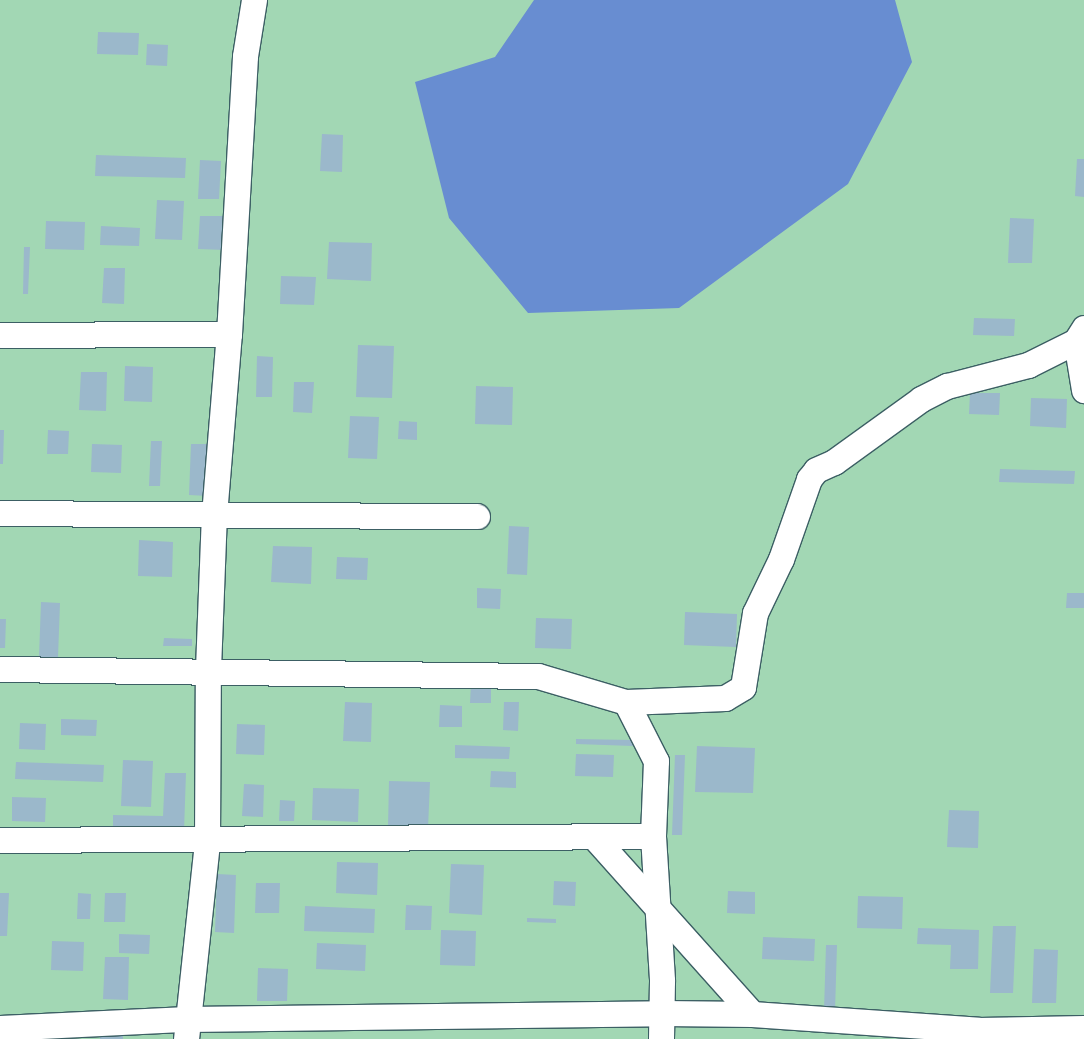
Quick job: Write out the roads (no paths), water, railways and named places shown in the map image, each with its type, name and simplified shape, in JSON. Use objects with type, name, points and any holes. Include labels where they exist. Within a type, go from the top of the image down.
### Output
[{"type":"street","points":[[187,1029],[207,841],[208,670],[214,515],[229,334],[245,56],[254,0]]},
{"type":"street","points":[[0,335],[229,334]]},
{"type":"street","points":[[0,669],[208,670],[538,676],[626,702],[725,698],[743,687],[755,613],[781,559],[809,479],[816,470],[834,462],[921,399],[947,386],[1028,364],[1080,334],[1084,390]]},
{"type":"street","points":[[0,513],[477,516]]},
{"type":"street","points":[[626,702],[656,761],[653,836],[658,911],[662,1013],[661,1039]]},
{"type":"street","points":[[0,840],[207,841],[653,836]]},
{"type":"street","points":[[594,837],[658,911],[752,1014]]},
{"type":"street","points":[[0,1028],[187,1029],[662,1013],[752,1014],[978,1030],[1084,1028]]},
{"type":"water","points":[[534,0],[895,0],[912,62],[848,184],[679,308],[528,313],[449,218],[415,82],[495,57]]}]
